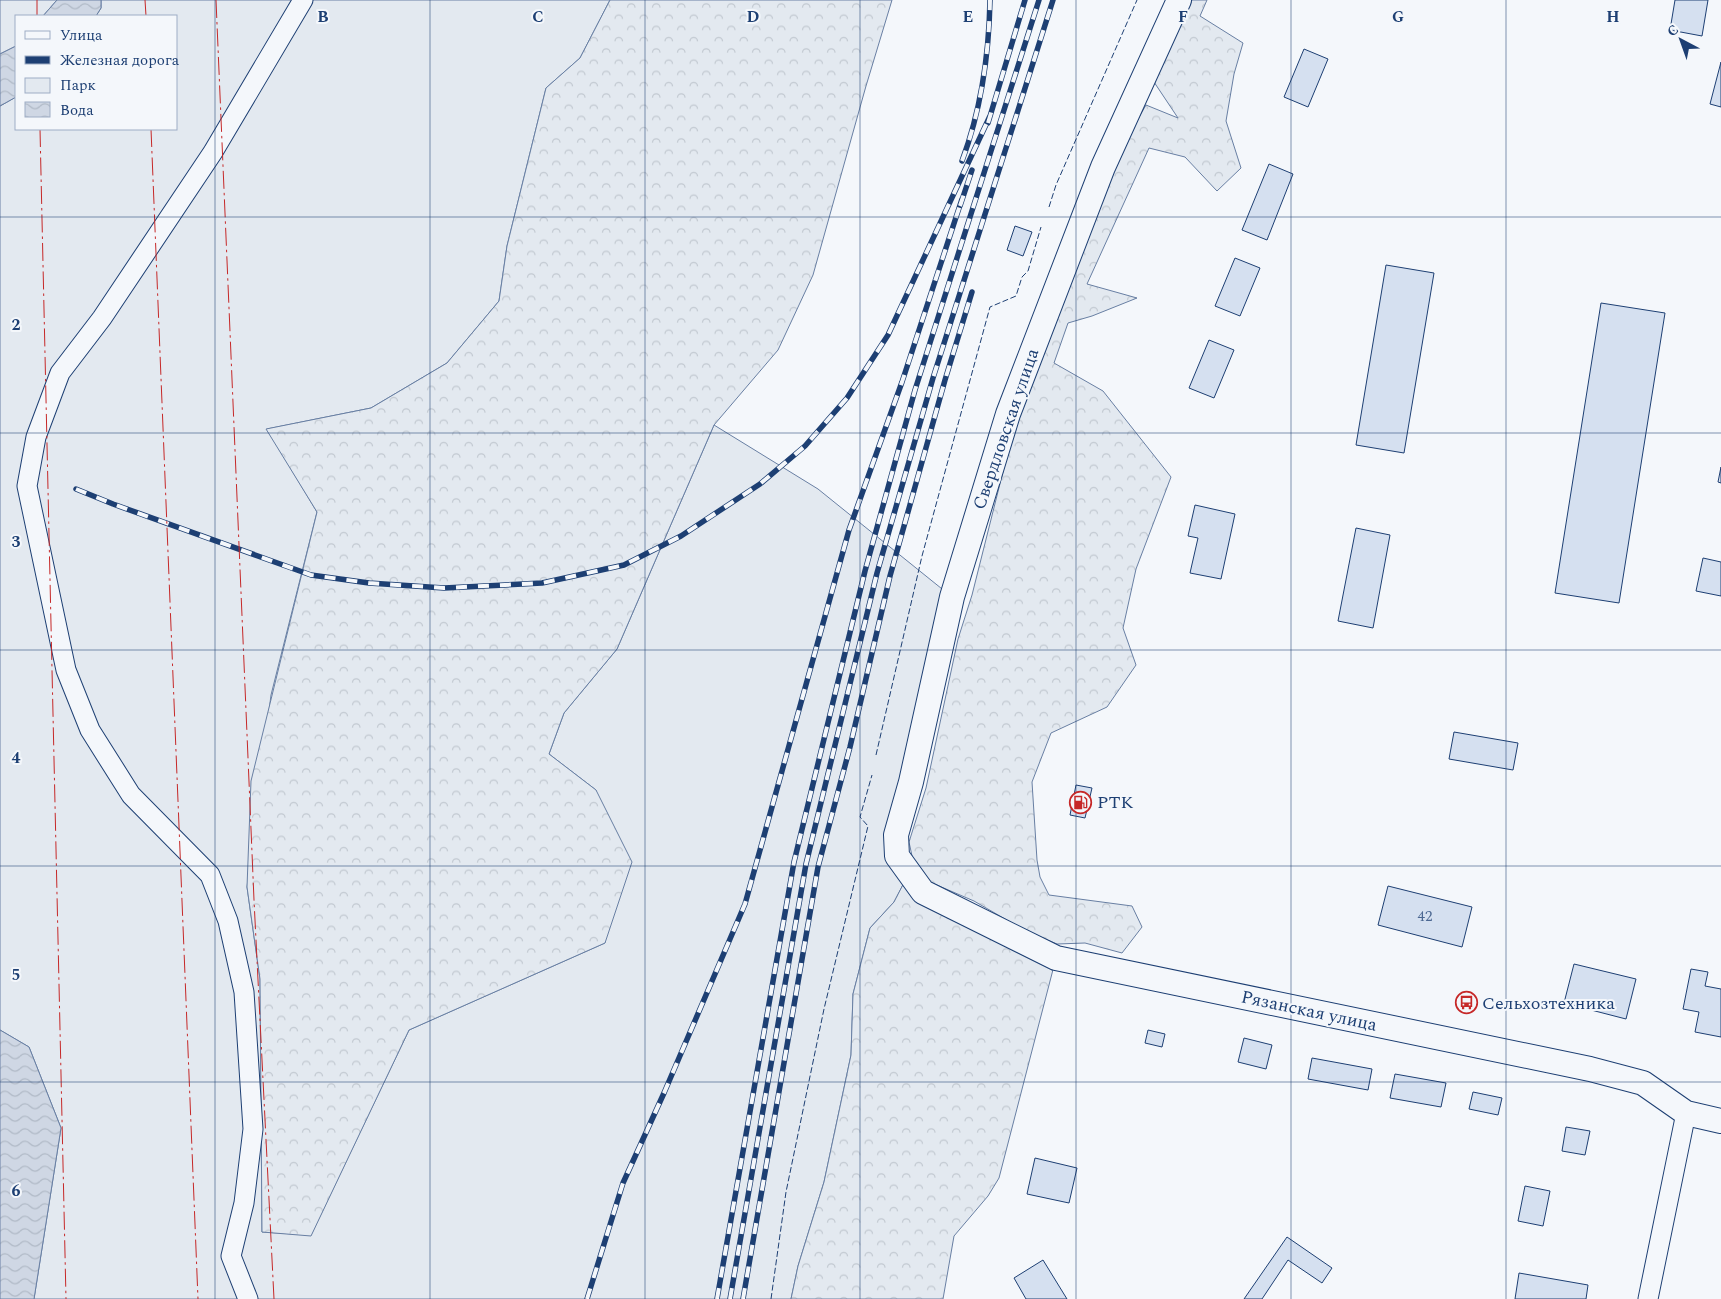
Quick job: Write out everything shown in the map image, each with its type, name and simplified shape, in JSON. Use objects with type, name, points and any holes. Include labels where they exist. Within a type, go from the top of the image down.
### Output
[{"type":"main road","name":"Свердловская улица","points":[[908,874],[897,856],[896,835],[911,782],[952,597],[1005,423],[1103,167],[1179,0]]},
{"type":"main road","name":"Рязанская улица","points":[[908,874],[923,892],[1056,958],[1590,1069],[1643,1083],[1686,1113],[1721,1121]]},
{"type":"street","points":[[248,1299],[231,1256],[244,1203],[253,1129],[244,992],[228,921],[210,875],[131,795],[90,730],[66,670],[27,486],[36,437],[60,373],[102,318],[213,152],[303,0]]},
{"type":"street","points":[[1648,1299],[1686,1113]]},
{"type":"green space","points":[[0,0],[57,0],[44,15],[15,15],[15,46],[0,54]]},
{"type":"green space","points":[[101,0],[610,0],[580,58],[546,88],[507,246],[499,301],[447,363],[371,408],[267,429],[317,512],[271,695],[247,887],[260,979],[262,1232],[311,1235],[409,1030],[605,943],[596,790],[549,754],[564,713],[617,649],[714,425],[818,489],[952,597],[896,835],[908,875],[894,902],[870,928],[853,994],[851,1055],[824,1182],[798,1266],[791,1299],[34,1299],[61,1128],[29,1047],[0,1030],[0,106],[15,98],[15,130],[178,130],[178,15],[97,15],[101,8]]},
{"type":"green space","points":[[610,0],[892,0],[813,275],[778,350],[714,425],[617,649],[564,713],[549,754],[596,790],[632,862],[605,943],[409,1030],[311,1236],[262,1232],[260,979],[247,887],[251,781],[317,512],[266,429],[371,408],[447,363],[499,301],[507,246],[546,88],[580,58]]},
{"type":"green space","points":[[1192,0],[1207,0],[1200,16],[1243,43],[1234,74],[1226,121],[1241,168],[1217,191],[1185,157],[1149,148],[1087,284],[1137,298],[1092,316],[1068,323],[1054,363],[1103,391],[1171,477],[1136,569],[1123,628],[1136,665],[1107,707],[1051,733],[1032,782],[1037,860],[1040,877],[1049,895],[1132,906],[1142,927],[1122,953],[1085,943],[1057,944],[1024,930],[974,901],[932,883],[914,865],[909,842],[926,788],[958,639],[972,595],[1014,428],[1114,161],[1146,105],[1178,118],[1154,82]]},
{"type":"green space","points":[[908,875],[1056,958],[999,1178],[988,1196],[954,1236],[943,1299],[791,1299],[798,1266],[824,1182],[851,1055],[853,994],[870,928],[894,902]]},
{"type":"water","points":[[57,0],[101,0],[101,8],[97,15],[44,15]]},
{"type":"water","points":[[15,46],[15,98],[0,106],[0,54]]},
{"type":"water","points":[[0,1030],[29,1047],[61,1128],[34,1299],[0,1299]]},
{"type":"building","points":[[1675,0],[1708,0],[1702,36],[1670,30]]},
{"type":"building","points":[[1304,49],[1328,59],[1308,107],[1284,97]]},
{"type":"building","points":[[1721,62],[1721,107],[1710,104]]},
{"type":"building","points":[[1269,164],[1293,174],[1267,240],[1242,230]]},
{"type":"building","points":[[1015,226],[1032,232],[1023,256],[1007,250]]},
{"type":"building","points":[[1235,258],[1260,268],[1240,316],[1215,306]]},
{"type":"building","points":[[1386,265],[1434,273],[1404,453],[1356,445]]},
{"type":"building","points":[[1601,303],[1665,313],[1619,603],[1555,593]]},
{"type":"building","points":[[1209,340],[1234,350],[1214,398],[1189,388]]},
{"type":"building","points":[[1721,467],[1721,483],[1718,482]]},
{"type":"building","points":[[1195,505],[1235,514],[1221,579],[1190,573],[1198,538],[1188,536]]},
{"type":"building","points":[[1356,528],[1390,535],[1373,628],[1338,621]]},
{"type":"building","points":[[1703,558],[1721,562],[1721,596],[1696,591]]},
{"type":"building","points":[[1454,732],[1518,743],[1513,770],[1449,759]]},
{"type":"building","name":"РТК","points":[[1076,785],[1092,788],[1085,818],[1070,815]]},
{"type":"building","points":[[1388,886],[1472,907],[1462,947],[1378,925]]},
{"type":"building","points":[[1574,964],[1636,979],[1626,1019],[1564,1003]]},
{"type":"building","points":[[1691,969],[1708,972],[1705,986],[1721,989],[1721,1037],[1695,1032],[1699,1012],[1683,1009]]},
{"type":"building","points":[[1148,1030],[1165,1034],[1162,1047],[1145,1043]]},
{"type":"building","points":[[1244,1038],[1272,1045],[1266,1069],[1238,1062]]},
{"type":"building","points":[[1312,1058],[1372,1069],[1368,1090],[1308,1079]]},
{"type":"building","points":[[1395,1074],[1446,1083],[1441,1107],[1390,1098]]},
{"type":"building","points":[[1473,1092],[1502,1098],[1498,1115],[1469,1109]]},
{"type":"building","points":[[1566,1127],[1590,1131],[1585,1155],[1562,1151]]},
{"type":"building","points":[[1035,1158],[1077,1168],[1069,1203],[1027,1194]]},
{"type":"building","points":[[1525,1186],[1550,1191],[1543,1226],[1518,1221]]},
{"type":"building","points":[[1287,1237],[1332,1268],[1322,1283],[1288,1260],[1262,1299],[1244,1299]]},
{"type":"building","points":[[1043,1260],[1067,1299],[1026,1299],[1014,1278]]},
{"type":"building","points":[[1519,1273],[1588,1285],[1586,1299],[1515,1299]]},
{"type":"railway","points":[[962,161],[969,142],[983,82],[990,0]]},
{"type":"railway","points":[[988,123],[1025,0]]},
{"type":"railway","points":[[717,1299],[794,862],[865,571],[915,390],[1039,0]]},
{"type":"railway","points":[[730,1299],[806,864],[877,573],[933,378],[1053,0]]},
{"type":"railway","points":[[76,489],[311,575],[369,583],[444,588],[542,583],[624,565],[681,536],[760,484],[805,446],[847,398],[888,335],[990,116]]},
{"type":"railway","points":[[960,206],[972,170]]},
{"type":"railway","points":[[587,1299],[623,1183],[664,1093],[745,904],[849,530],[902,382],[962,199]]},
{"type":"railway","points":[[743,1299],[818,867],[850,747],[890,576],[945,380],[972,292]]},
{"type":"fence","points":[[1049,207],[1056,185],[1137,0]]},
{"type":"fence","points":[[876,755],[922,556],[990,307],[1016,296],[1022,277],[1028,271],[1041,227]]},
{"type":"fence","points":[[771,1299],[786,1192],[824,1009],[868,826],[860,817],[872,775]]},
{"type":"power","points":[[37,0],[37,15]]},
{"type":"power","points":[[145,0],[146,15]]},
{"type":"power","points":[[216,0],[254,900],[274,1299]]},
{"type":"power","points":[[40,130],[66,1299]]},
{"type":"power","points":[[151,130],[198,1299]]},
{"type":"place","name":"РТК","points":[[1081,802]]},
{"type":"place","name":"Сельхозтехника","points":[[1466,1003]]}]
